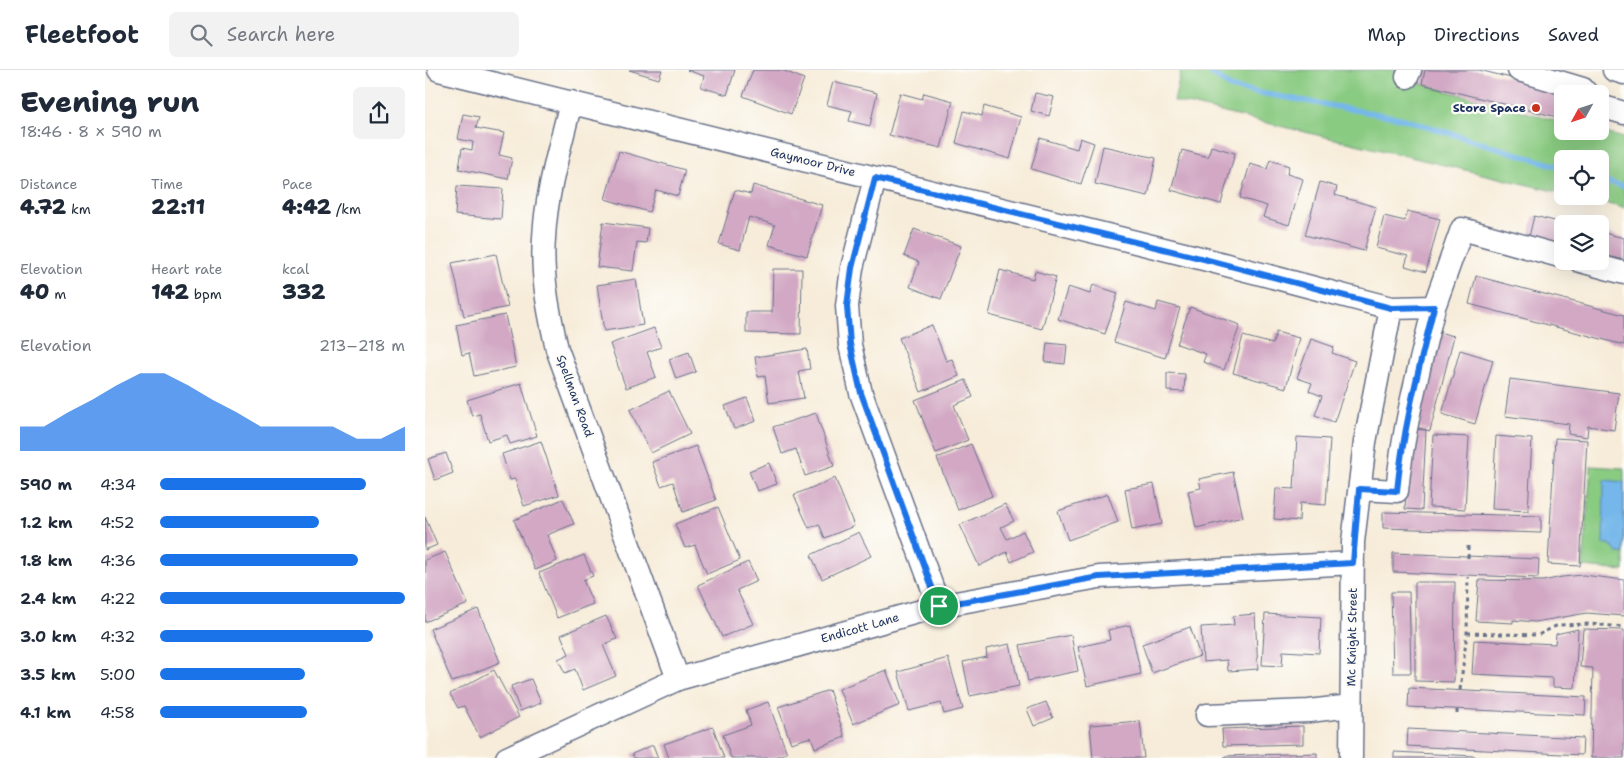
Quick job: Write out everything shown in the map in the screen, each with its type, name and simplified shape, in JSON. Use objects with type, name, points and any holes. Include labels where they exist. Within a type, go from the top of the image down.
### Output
[{"type":"street","name":"Gaymoor Drive","points":[[439,70],[1200,258],[1391,308],[1434,307]]},
{"type":"street","points":[[1614,70],[1624,73]]},
{"type":"street","points":[[1527,71],[1578,85]]},
{"type":"street","name":"Spellman Road","points":[[571,102],[546,216],[543,239],[544,278],[549,313],[557,349],[678,679]]},
{"type":"street","points":[[1609,109],[1624,113]]},
{"type":"street","points":[[875,178],[852,268],[847,306],[850,344],[861,393],[939,606]]},
{"type":"street","points":[[1359,489],[1397,491],[1400,454],[1408,412],[1434,307],[1462,229],[1554,254]]},
{"type":"street","points":[[1609,270],[1624,274]]},
{"type":"street","name":"Mc Knight Street","points":[[1351,758],[1353,563],[1359,489],[1365,442],[1391,308]]},
{"type":"street","points":[[1372,404],[1408,412]]},
{"type":"street","name":"Endicott Lane","points":[[507,758],[678,679],[939,606],[1099,577],[1353,563]]},
{"type":"street","points":[[1207,715],[1309,711],[1351,706]]},
{"type":"path","points":[[1468,546],[1468,558]]},
{"type":"path","points":[[1460,690],[1467,633],[1468,577]]},
{"type":"path","points":[[1467,633],[1538,634],[1558,625],[1590,624],[1624,628]]},
{"type":"path","points":[[1457,709],[1457,714]]},
{"type":"green space","points":[[1181,70],[1397,70],[1395,77],[1554,120],[1554,140],[1609,140],[1609,134],[1624,138],[1624,208],[1609,204],[1609,150],[1554,150],[1554,191],[1174,101]]},
{"type":"green space","points":[[1591,466],[1624,468],[1624,571],[1583,567]]},
{"type":"water","points":[[1604,480],[1624,482],[1624,553],[1617,553],[1610,544],[1603,544]]},
{"type":"building","points":[[629,70],[662,70],[659,79]]},
{"type":"building","points":[[687,70],[735,70],[727,95],[701,87],[704,76]]},
{"type":"building","points":[[753,70],[782,70],[804,79],[791,114],[743,96]]},
{"type":"building","points":[[1425,70],[1479,70],[1554,89],[1554,116],[1422,84]]},
{"type":"building","points":[[833,82],[877,93],[870,126],[849,121],[852,111],[827,105]]},
{"type":"building","points":[[900,93],[922,99],[924,93],[953,101],[941,148],[889,135]]},
{"type":"building","points":[[1035,93],[1054,97],[1049,116],[1031,111]]},
{"type":"building","points":[[984,106],[1021,117],[1010,159],[956,143],[964,111],[982,116]]},
{"type":"building","points":[[463,114],[479,117],[476,128],[504,133],[499,155],[512,158],[508,179],[459,169],[462,148],[472,150],[473,142],[458,139]]},
{"type":"building","points":[[1040,138],[1077,149],[1080,138],[1094,143],[1081,184],[1031,169]]},
{"type":"building","points":[[1103,146],[1156,158],[1148,196],[1095,184]]},
{"type":"building","points":[[1211,146],[1235,153],[1221,204],[1171,190],[1182,150],[1208,157]]},
{"type":"building","points":[[619,151],[685,170],[678,196],[656,190],[649,212],[605,199]]},
{"type":"building","points":[[1270,160],[1289,166],[1287,174],[1303,179],[1289,225],[1263,217],[1267,206],[1240,198],[1250,164],[1267,169]]},
{"type":"building","points":[[1320,182],[1337,187],[1335,195],[1376,207],[1364,251],[1305,235]]},
{"type":"building","points":[[753,185],[822,205],[807,256],[769,245],[775,225],[749,217],[740,250],[719,244],[735,190],[751,194]]},
{"type":"building","points":[[457,186],[503,189],[501,219],[455,215]]},
{"type":"building","points":[[1407,211],[1440,219],[1426,272],[1405,266],[1408,256],[1376,248],[1384,216],[1405,221]]},
{"type":"building","points":[[1534,216],[1554,221],[1554,243],[1529,237]]},
{"type":"building","points":[[603,222],[648,228],[646,243],[637,242],[633,271],[597,267]]},
{"type":"building","points":[[914,229],[961,246],[941,299],[910,287],[919,262],[904,256]]},
{"type":"building","points":[[1609,234],[1624,238],[1624,260],[1609,256]]},
{"type":"building","points":[[496,254],[508,307],[464,316],[452,263]]},
{"type":"building","points":[[773,269],[802,269],[801,334],[746,333],[746,312],[772,312]]},
{"type":"building","points":[[1000,270],[1033,279],[1035,271],[1056,277],[1042,329],[989,315]]},
{"type":"building","points":[[1476,276],[1624,315],[1624,345],[1469,304]]},
{"type":"building","points":[[636,279],[643,325],[604,331],[597,285]]},
{"type":"building","points":[[1093,285],[1118,293],[1105,334],[1058,319],[1068,287],[1090,294]]},
{"type":"building","points":[[1126,302],[1156,311],[1158,302],[1180,308],[1165,358],[1114,342]]},
{"type":"building","points":[[1190,307],[1240,325],[1224,370],[1203,362],[1206,354],[1177,344]]},
{"type":"building","points":[[505,315],[516,367],[474,376],[469,353],[462,355],[456,325]]},
{"type":"building","points":[[932,325],[946,361],[952,359],[959,376],[921,392],[899,338]]},
{"type":"building","points":[[654,328],[661,347],[647,352],[656,377],[626,388],[610,344]]},
{"type":"building","points":[[1276,332],[1299,338],[1286,388],[1233,373],[1243,336],[1273,344]]},
{"type":"building","points":[[1438,332],[1454,336],[1430,431],[1415,427]]},
{"type":"building","points":[[1311,339],[1334,347],[1332,353],[1355,361],[1334,422],[1315,415],[1322,396],[1309,391],[1312,383],[1297,378]]},
{"type":"building","points":[[1047,343],[1067,345],[1065,364],[1045,362]]},
{"type":"building","points":[[807,349],[810,369],[799,371],[804,398],[769,403],[765,376],[758,377],[755,357]]},
{"type":"building","points":[[1460,350],[1493,360],[1475,424],[1442,414]]},
{"type":"building","points":[[689,352],[696,372],[676,379],[669,359]]},
{"type":"building","points":[[1167,373],[1185,374],[1184,392],[1167,391]]},
{"type":"building","points":[[1510,379],[1619,393],[1614,430],[1588,426],[1587,437],[1568,434],[1569,424],[1505,416]]},
{"type":"building","points":[[966,380],[973,397],[954,405],[968,440],[936,453],[915,400]]},
{"type":"building","points":[[521,383],[537,436],[510,444],[507,435],[488,441],[480,414],[472,416],[467,400]]},
{"type":"building","points":[[669,391],[690,434],[651,453],[630,410]]},
{"type":"building","points":[[747,398],[756,421],[734,429],[725,406]]},
{"type":"building","points":[[816,413],[834,466],[805,476],[796,449],[782,454],[773,427]]},
{"type":"building","points":[[1409,429],[1426,430],[1422,510],[1405,509]]},
{"type":"building","points":[[1433,435],[1469,437],[1465,509],[1429,507]]},
{"type":"building","points":[[1496,436],[1532,439],[1528,511],[1492,509]]},
{"type":"building","points":[[1297,437],[1330,439],[1326,505],[1300,503],[1299,521],[1274,519],[1276,488],[1294,489]]},
{"type":"building","points":[[1555,438],[1587,440],[1580,566],[1548,564]]},
{"type":"building","points":[[541,441],[559,495],[524,506],[515,479],[510,480],[502,454]]},
{"type":"building","points":[[971,444],[992,496],[958,510],[937,458]]},
{"type":"building","points":[[696,446],[716,500],[683,512],[673,482],[661,486],[652,462]]},
{"type":"building","points":[[446,453],[453,473],[435,480],[428,459]]},
{"type":"building","points":[[769,463],[777,484],[757,491],[749,471]]},
{"type":"building","points":[[1233,472],[1243,517],[1196,528],[1188,491],[1201,488],[1199,479]]},
{"type":"building","points":[[835,478],[854,526],[825,538],[819,524],[809,528],[794,495]]},
{"type":"building","points":[[1154,484],[1162,524],[1132,530],[1125,489]]},
{"type":"building","points":[[1108,494],[1118,522],[1068,540],[1058,511]]},
{"type":"building","points":[[563,499],[574,524],[547,535],[557,561],[535,570],[514,520]]},
{"type":"building","points":[[1005,504],[1014,521],[1001,527],[1007,539],[1023,531],[1033,552],[1011,562],[1007,552],[979,566],[960,525]]},
{"type":"building","points":[[718,507],[740,560],[707,574],[695,545],[685,548],[675,524]]},
{"type":"building","points":[[1383,512],[1541,516],[1541,533],[1383,528]]},
{"type":"building","points":[[425,517],[437,545],[425,550]]},
{"type":"building","points":[[859,532],[871,556],[822,579],[811,555]]},
{"type":"building","points":[[445,552],[468,604],[425,622],[425,560]]},
{"type":"building","points":[[1393,553],[1539,559],[1538,578],[1393,572]]},
{"type":"building","points":[[584,555],[593,576],[583,580],[593,604],[557,618],[539,573]]},
{"type":"building","points":[[748,562],[757,581],[737,590],[753,624],[722,637],[698,585]]},
{"type":"building","points":[[1583,575],[1624,580],[1624,616],[1587,613],[1535,622],[1513,620],[1513,623],[1476,621],[1479,580],[1543,581]]},
{"type":"building","points":[[1415,582],[1455,582],[1454,682],[1415,681]]},
{"type":"building","points":[[1391,592],[1409,592],[1411,673],[1393,673]]},
{"type":"building","points":[[478,609],[500,662],[452,682],[430,629]]},
{"type":"building","points":[[1255,614],[1258,669],[1228,671],[1227,660],[1203,662],[1201,627],[1234,625],[1233,616]]},
{"type":"building","points":[[1265,614],[1321,617],[1319,653],[1283,651],[1282,666],[1262,665]]},
{"type":"building","points":[[606,616],[617,639],[603,645],[616,676],[583,690],[575,669],[565,673],[558,659],[569,654],[561,635]]},
{"type":"building","points":[[1130,625],[1141,674],[1087,686],[1078,647],[1110,640],[1108,630]]},
{"type":"building","points":[[1190,627],[1200,656],[1152,673],[1142,644]]},
{"type":"building","points":[[1578,629],[1575,688],[1553,687],[1553,678],[1472,674],[1474,640],[1555,644],[1556,634]]},
{"type":"building","points":[[1583,629],[1624,630],[1624,758],[1591,758],[1593,668],[1580,667]]},
{"type":"building","points":[[1071,635],[1078,671],[1028,681],[1020,645]]},
{"type":"building","points":[[1010,644],[1019,686],[970,696],[963,662],[987,657],[986,649]]},
{"type":"building","points":[[948,658],[963,709],[944,714],[941,703],[909,711],[898,672]]},
{"type":"building","points":[[494,670],[519,717],[480,737],[464,706],[458,708],[450,694]]},
{"type":"building","points":[[886,670],[900,705],[853,724],[839,689]]},
{"type":"building","points":[[531,679],[541,703],[520,711],[511,686]]},
{"type":"building","points":[[1409,688],[1586,697],[1585,715],[1408,707]]},
{"type":"building","points":[[829,690],[845,737],[815,748],[811,737],[791,743],[778,707]]},
{"type":"building","points":[[768,702],[787,753],[773,758],[731,758],[723,735],[751,725],[746,710]]},
{"type":"building","points":[[1046,702],[1053,718],[1034,726],[1027,709]]},
{"type":"building","points":[[1140,721],[1144,758],[1093,758],[1090,725]]},
{"type":"building","points":[[1303,726],[1303,744],[1223,746],[1222,729]]},
{"type":"building","points":[[713,727],[724,758],[669,758],[664,744]]},
{"type":"building","points":[[1408,729],[1583,738],[1582,755],[1407,746]]},
{"type":"building","points":[[653,745],[658,758],[634,758],[632,754]]},
{"type":"building","points":[[1394,752],[1475,756],[1475,758],[1394,758]]},
{"type":"building","points":[[1317,753],[1317,758],[1225,758],[1225,756]]},
{"type":"waterway","points":[[1207,70],[1232,88],[1400,118],[1554,165]]},
{"type":"waterway","points":[[1609,183],[1624,187]]},
{"type":"place","name":"Store Space","points":[[1536,108]]},
{"type":"route","points":[[875,178],[1200,258],[1391,308],[1434,307],[1408,412],[1400,454],[1397,491],[1359,489],[1353,542],[1353,563],[1099,577],[939,606],[861,393],[850,344],[847,306],[852,268],[875,178]]}]
